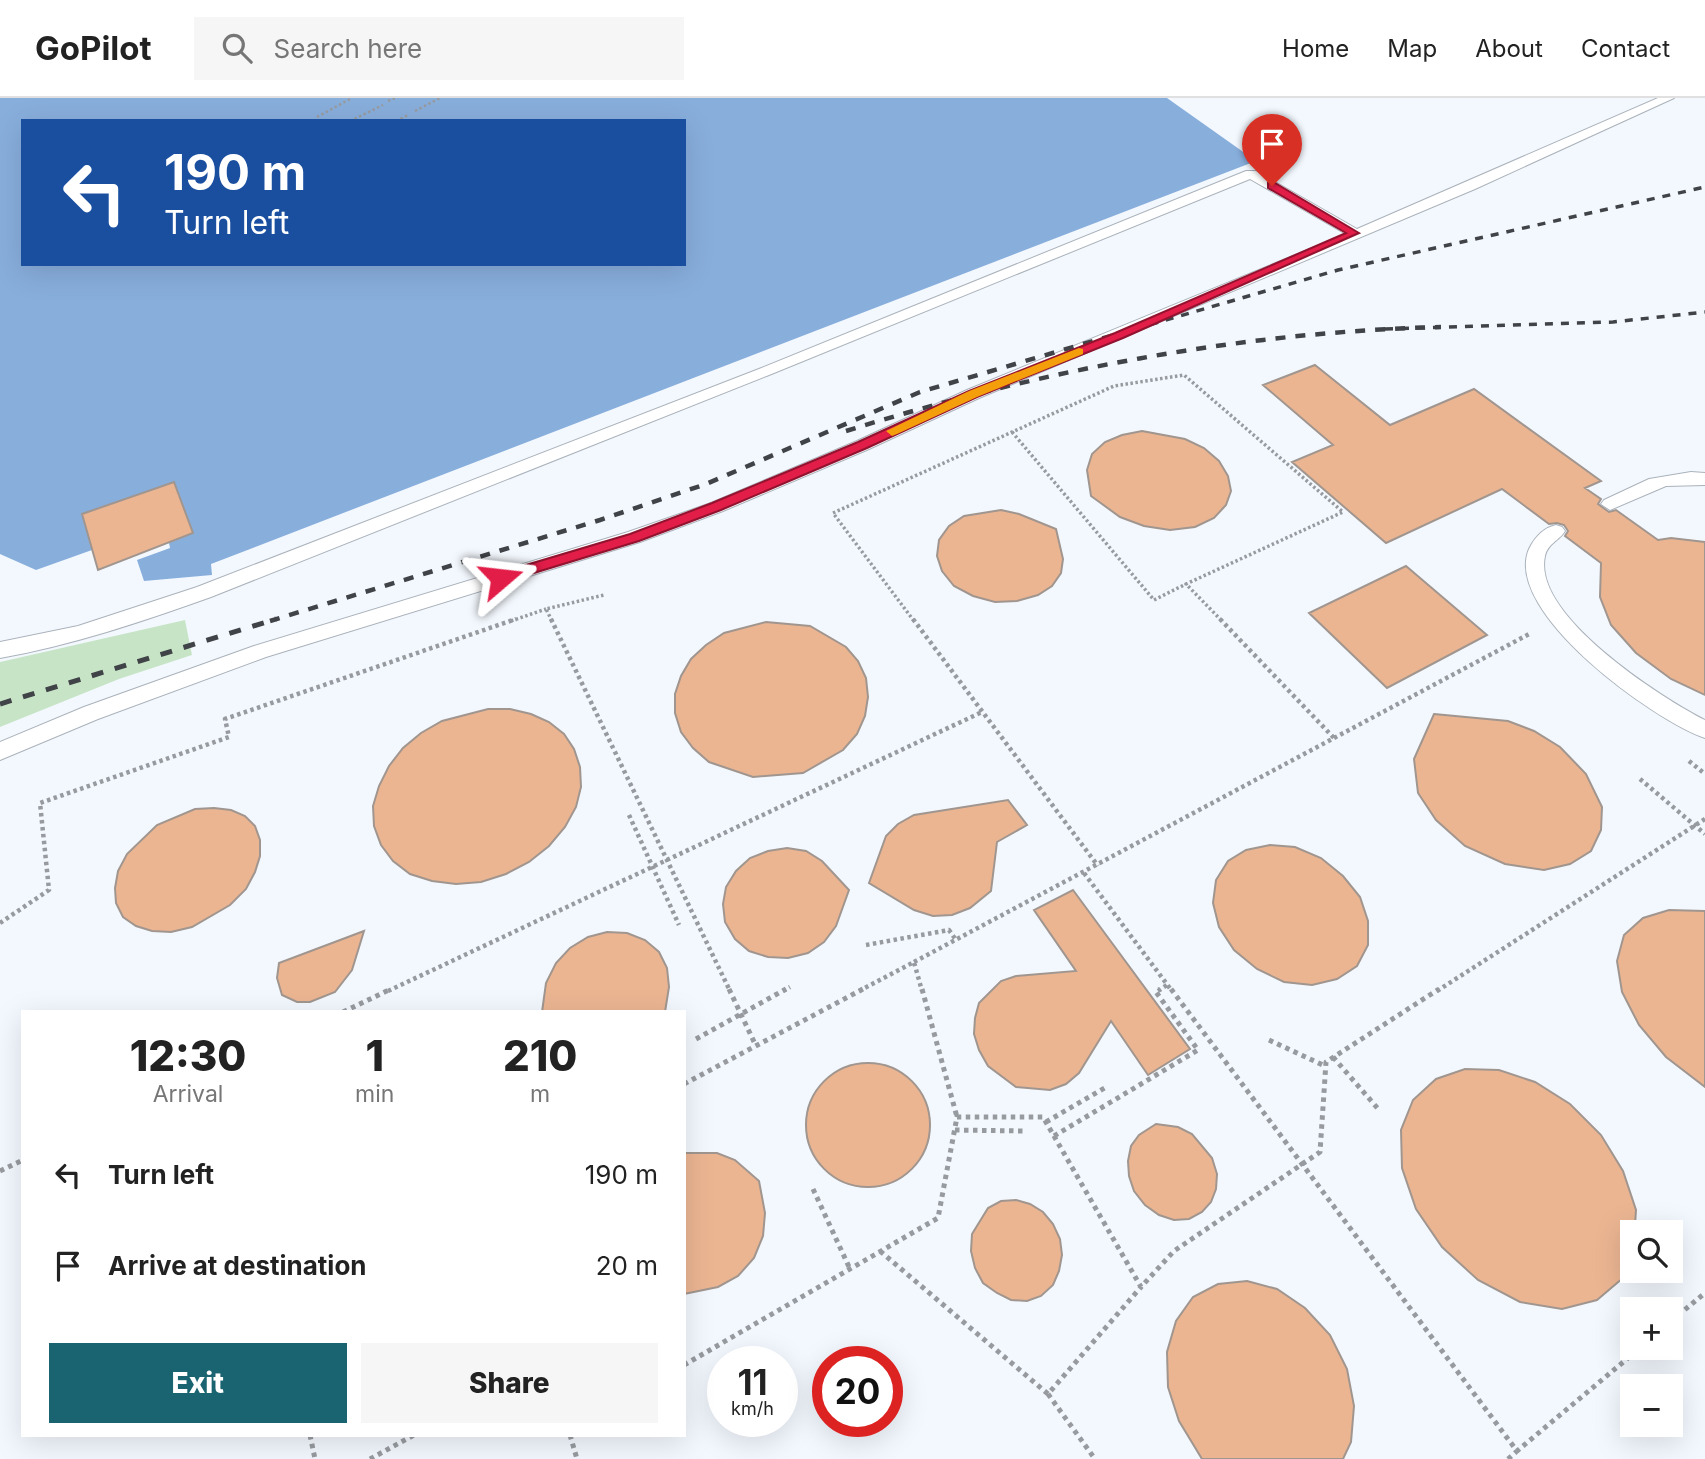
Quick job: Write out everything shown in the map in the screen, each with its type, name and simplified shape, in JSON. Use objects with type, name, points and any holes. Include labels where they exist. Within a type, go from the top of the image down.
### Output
[{"type":"lane","points":[[0,751],[91,713],[261,652],[634,537],[717,507],[863,445],[973,394],[1470,186],[1668,98]]},
{"type":"lane","points":[[0,650],[40,645],[124,621],[204,592],[764,372],[1251,174],[1354,233]]},
{"type":"lane","points":[[1610,504],[1654,482],[1689,477],[1705,479]]},
{"type":"lane","points":[[1556,531],[1540,544],[1535,556],[1539,592],[1551,610],[1570,632],[1644,695],[1705,730]]},
{"type":"path","points":[[317,117],[352,98]]},
{"type":"path","points":[[388,102],[395,98]]},
{"type":"path","points":[[415,111],[440,98]]},
{"type":"path","points":[[354,119],[383,105]]},
{"type":"path","points":[[401,119],[408,115]]},
{"type":"path","points":[[1012,432],[1154,600],[1343,512],[1184,375],[1114,386],[1012,432],[833,513],[1098,866]]},
{"type":"path","points":[[1186,584],[1335,739]]},
{"type":"path","points":[[0,923],[49,890],[40,803],[229,737],[225,719],[546,609],[604,596]]},
{"type":"path","points":[[546,609],[756,1046]]},
{"type":"path","points":[[686,1083],[1534,632]]},
{"type":"path","points":[[347,1010],[982,712]]},
{"type":"path","points":[[1684,756],[1705,774]]},
{"type":"path","points":[[1640,779],[1705,834]]},
{"type":"path","points":[[629,815],[679,925]]},
{"type":"path","points":[[1048,1394],[1174,1251],[1320,1152],[1325,1062],[1705,819]]},
{"type":"path","points":[[1084,873],[1517,1451]]},
{"type":"path","points":[[866,946],[949,930],[956,940]]},
{"type":"path","points":[[686,1364],[938,1218],[957,1117],[914,962]]},
{"type":"path","points":[[1054,1136],[1198,1050],[1156,992],[1167,985]]},
{"type":"path","points":[[696,1039],[790,987]]},
{"type":"path","points":[[1269,1041],[1325,1066]]},
{"type":"path","points":[[1333,1057],[1380,1111]]},
{"type":"path","points":[[1046,1122],[1108,1086]]},
{"type":"path","points":[[957,1117],[1043,1117],[1141,1287]]},
{"type":"path","points":[[955,1130],[1026,1131]]},
{"type":"path","points":[[0,1171],[21,1161]]},
{"type":"path","points":[[813,1189],[850,1269]]},
{"type":"path","points":[[880,1251],[1048,1394],[1095,1459]]},
{"type":"path","points":[[1683,1311],[1705,1293]]},
{"type":"path","points":[[1508,1459],[1626,1360]]},
{"type":"path","points":[[310,1437],[315,1459]]},
{"type":"path","points":[[370,1459],[410,1437]]},
{"type":"path","points":[[571,1437],[578,1459]]},
{"type":"green space","points":[[185,620],[192,655],[119,679],[0,727],[0,662]]},
{"type":"water","points":[[0,98],[1167,98],[1256,161],[211,564],[212,575],[144,581],[137,560],[170,548],[169,543],[193,533],[174,482],[82,514],[92,550],[36,570],[0,554]]},
{"type":"building","points":[[1315,365],[1390,425],[1474,389],[1601,481],[1585,488],[1601,499],[1598,504],[1609,512],[1616,510],[1658,540],[1671,538],[1705,542],[1705,695],[1671,679],[1636,653],[1611,625],[1600,597],[1601,563],[1565,536],[1568,531],[1564,525],[1549,524],[1502,489],[1386,543],[1292,462],[1333,445],[1263,385]]},
{"type":"building","points":[[1142,431],[1185,439],[1204,448],[1219,461],[1228,476],[1231,491],[1226,505],[1214,518],[1195,527],[1170,530],[1144,526],[1120,517],[1091,496],[1087,470],[1092,454],[1105,442]]},
{"type":"building","points":[[174,482],[193,533],[98,570],[82,514]]},
{"type":"building","points":[[1001,510],[1056,529],[1063,559],[1061,573],[1052,586],[1038,595],[1017,601],[995,602],[973,596],[954,586],[942,571],[937,556],[939,540],[949,526],[964,516]]},
{"type":"building","points":[[1406,566],[1487,635],[1387,688],[1309,613]]},
{"type":"building","points":[[766,622],[810,626],[846,647],[858,661],[866,678],[868,697],[865,716],[857,734],[843,750],[803,773],[753,777],[709,762],[693,748],[681,732],[675,713],[675,694],[691,659],[706,645],[724,633]]},
{"type":"building","points":[[488,709],[510,709],[531,714],[549,722],[564,734],[574,749],[580,767],[581,787],[576,807],[565,827],[549,846],[529,862],[506,874],[481,882],[456,884],[432,881],[410,874],[393,861],[381,845],[374,826],[373,806],[379,786],[389,766],[403,748],[421,733],[442,721]]},
{"type":"building","points":[[1434,714],[1508,721],[1534,731],[1560,747],[1586,774],[1602,807],[1601,830],[1591,851],[1570,864],[1544,870],[1505,864],[1465,846],[1436,820],[1418,793],[1414,759]]},
{"type":"building","points":[[1008,800],[1027,825],[997,842],[991,891],[970,908],[952,915],[933,916],[914,910],[869,883],[886,836],[898,824],[914,815]]},
{"type":"building","points":[[195,809],[231,810],[245,816],[255,826],[260,840],[260,856],[246,889],[230,905],[192,927],[171,932],[152,931],[136,926],[123,917],[116,903],[115,888],[118,871],[127,854],[157,825]]},
{"type":"building","points":[[1270,845],[1295,847],[1321,858],[1343,876],[1360,897],[1368,921],[1368,945],[1357,966],[1337,979],[1312,985],[1284,982],[1257,969],[1234,950],[1219,927],[1213,903],[1216,880],[1228,861],[1246,850]]},
{"type":"building","points":[[787,848],[806,851],[822,861],[849,890],[836,926],[824,942],[808,953],[788,958],[768,957],[749,951],[735,939],[725,922],[723,904],[726,887],[736,871],[750,858]]},
{"type":"building","points":[[1073,890],[1190,1049],[1148,1075],[1111,1021],[1079,1073],[1066,1084],[1050,1090],[1016,1087],[988,1066],[979,1050],[974,1034],[979,1003],[1001,981],[1016,976],[1076,971],[1034,910]]},
{"type":"building","points":[[1669,910],[1705,911],[1705,1087],[1666,1057],[1639,1025],[1622,992],[1617,961],[1624,935],[1643,918]]},
{"type":"building","points":[[364,931],[352,970],[335,992],[310,1002],[297,1002],[282,995],[277,978],[279,963]]},
{"type":"building","points":[[607,932],[627,933],[645,940],[659,952],[667,968],[669,987],[665,1010],[542,1010],[546,983],[556,963],[570,948],[588,937]]},
{"type":"building","points":[[868,1063],[892,1068],[912,1081],[925,1101],[930,1125],[925,1149],[912,1169],[892,1182],[868,1187],[844,1182],[824,1169],[811,1149],[806,1125],[811,1101],[824,1081],[844,1068]]},
{"type":"building","points":[[1465,1069],[1499,1070],[1535,1082],[1570,1104],[1601,1135],[1623,1171],[1636,1210],[1635,1220],[1620,1220],[1620,1281],[1597,1300],[1562,1309],[1520,1302],[1478,1280],[1442,1247],[1416,1209],[1402,1168],[1401,1130],[1413,1100],[1436,1079]]},
{"type":"building","points":[[1156,1124],[1178,1127],[1192,1134],[1212,1158],[1217,1174],[1216,1189],[1211,1202],[1202,1212],[1189,1219],[1174,1220],[1159,1215],[1145,1205],[1134,1191],[1128,1161],[1131,1146],[1139,1135]]},
{"type":"building","points":[[686,1153],[717,1153],[735,1160],[759,1181],[765,1213],[763,1236],[754,1258],[738,1276],[718,1287],[686,1294]]},
{"type":"building","points":[[1016,1200],[1043,1212],[1060,1239],[1062,1255],[1053,1285],[1041,1296],[1027,1301],[1011,1300],[983,1283],[975,1268],[971,1251],[972,1234],[988,1208],[1001,1201]]},
{"type":"building","points":[[1247,1281],[1277,1289],[1305,1308],[1330,1335],[1347,1369],[1354,1406],[1351,1442],[1343,1459],[1202,1459],[1179,1421],[1168,1387],[1167,1352],[1176,1321],[1193,1297],[1218,1284]]},
{"type":"railway","points":[[1135,329],[1338,270],[1705,187]]},
{"type":"railway","points":[[1409,328],[1613,322],[1705,312]]},
{"type":"railway","points":[[270,621],[600,520],[706,484],[920,392],[1141,327]]},
{"type":"railway","points":[[1409,328],[1441,327]]},
{"type":"railway","points":[[846,431],[992,390],[1140,358],[1290,337],[1409,328]]},
{"type":"railway","points":[[1385,329],[1409,328]]},
{"type":"railway","points":[[0,704],[276,619]]},
{"type":"slow traffic","points":[[892,431],[973,394],[1079,352]]},
{"type":"route","points":[[501,578],[634,537],[717,507],[863,445],[973,394],[1119,335],[1354,233],[1272,186]]}]
